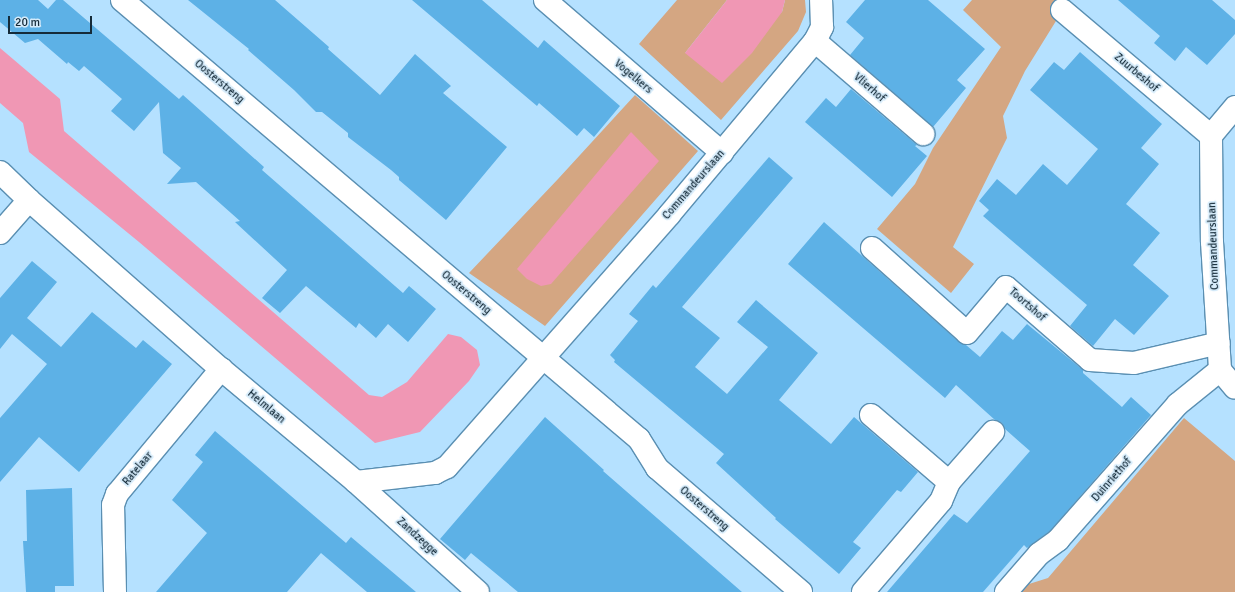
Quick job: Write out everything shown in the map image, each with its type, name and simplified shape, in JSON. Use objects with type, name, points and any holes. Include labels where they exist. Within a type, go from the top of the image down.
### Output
[{"type":"street","name":"Oosterstreng","points":[[122,0],[639,439],[656,468],[801,592]]},
{"type":"street","name":"Vogelkers","points":[[545,0],[722,153]]},
{"type":"street","name":"Commandeurslaan","points":[[542,358],[722,153],[815,41],[822,27],[821,0]]},
{"type":"street","name":"Zuurbeshof","points":[[1062,10],[1211,136]]},
{"type":"street","name":"Vlierhof","points":[[815,41],[923,134]]},
{"type":"street","points":[[1211,136],[1235,107]]},
{"type":"street","name":"Commandeurslaan","points":[[1211,136],[1212,242],[1220,370]]},
{"type":"street","name":"Helmlaan","points":[[0,172],[29,200],[221,369],[356,482]]},
{"type":"street","points":[[0,233],[29,200]]},
{"type":"street","name":"Toortshof","points":[[872,248],[967,333],[1006,287],[1090,360],[1134,363],[1219,343]]},
{"type":"street","points":[[356,482],[434,473],[446,466],[542,358]]},
{"type":"street","name":"Ratelaar","points":[[115,592],[113,505],[117,494],[221,369]]},
{"type":"street","points":[[1220,370],[1235,388]]},
{"type":"street","name":"Duinriethof","points":[[1006,592],[1039,554],[1058,540],[1178,404],[1220,370]]},
{"type":"street","points":[[871,415],[949,482]]},
{"type":"street","points":[[863,592],[941,501],[949,482],[993,432]]},
{"type":"street","name":"Zandzegge","points":[[356,482],[478,592]]},
{"type":"shaded area","points":[[677,0],[727,0],[685,53],[782,12],[785,0],[805,0],[806,12],[798,31],[721,120],[639,44]]},
{"type":"shaded area","points":[[727,0],[785,0],[782,12],[752,53],[722,83],[685,53]]},
{"type":"shaded area","points":[[972,0],[1069,0],[1025,71],[1003,116],[1007,138],[953,247],[974,264],[951,293],[877,229],[915,184],[933,148],[1001,47],[963,10]]},
{"type":"shaded area","points":[[0,48],[60,99],[64,131],[369,395],[382,397],[407,382],[448,334],[461,337],[477,350],[480,365],[469,381],[420,432],[375,443],[139,242],[29,152],[23,123],[0,103]]},
{"type":"shaded area","points":[[635,95],[698,151],[545,326],[469,273]]},
{"type":"shaded area","points":[[631,132],[659,161],[551,284],[541,286],[527,279],[517,269]]},
{"type":"shaded area","points":[[1184,418],[1235,461],[1235,592],[1022,592],[1029,584],[1048,578]]},
{"type":"building","points":[[0,0],[38,0],[48,9],[56,0],[63,0],[179,99],[183,95],[264,167],[262,170],[403,293],[409,286],[436,309],[408,342],[388,324],[376,338],[359,323],[356,328],[306,286],[280,313],[262,298],[287,270],[235,222],[240,221],[196,182],[167,184],[181,168],[163,153],[159,102],[134,131],[111,111],[122,99],[84,66],[79,71],[68,62],[67,64],[38,39],[25,43],[0,22]]},
{"type":"building","points":[[188,0],[275,0],[329,47],[328,49],[380,95],[415,54],[451,86],[443,93],[507,147],[446,220],[399,180],[399,177],[391,170],[348,137],[348,133],[322,112],[316,112],[294,90],[248,50],[249,49]]},
{"type":"building","points":[[412,0],[482,0],[538,48],[544,40],[620,106],[594,137],[584,128],[577,136],[539,103],[537,106]]},
{"type":"building","points":[[865,0],[928,0],[985,49],[957,80],[966,88],[933,127],[850,55],[864,38],[846,22]]},
{"type":"building","points":[[1118,0],[1212,0],[1235,20],[1235,34],[1207,65],[1186,47],[1175,61],[1154,43],[1160,36]]},
{"type":"building","points":[[1080,52],[1162,124],[1141,148],[1159,164],[1126,204],[1160,233],[1133,265],[1169,296],[1134,335],[1115,319],[1093,346],[1070,326],[1087,305],[983,216],[989,210],[979,201],[997,179],[1016,195],[1043,164],[1067,185],[1098,149],[1030,90],[1054,62],[1064,70]]},
{"type":"building","points":[[851,89],[917,145],[915,146],[927,156],[892,197],[805,122],[826,98],[836,107]]},
{"type":"building","points":[[769,157],[793,178],[682,307],[720,338],[695,367],[727,394],[768,347],[737,322],[756,300],[818,353],[779,400],[831,444],[854,417],[918,472],[901,492],[897,490],[853,542],[861,548],[839,574],[775,519],[776,518],[716,463],[724,454],[614,362],[615,360],[610,355],[638,321],[629,314],[653,285],[656,288]]},
{"type":"building","points":[[824,222],[959,342],[966,345],[980,357],[1002,331],[1013,340],[1027,324],[1083,370],[1083,373],[1122,407],[1131,397],[1151,415],[1050,531],[1027,548],[1024,545],[983,592],[887,592],[954,514],[967,523],[1030,451],[1005,429],[1002,423],[995,420],[956,385],[945,398],[788,264]]},
{"type":"building","points":[[32,261],[57,282],[27,318],[61,347],[92,312],[136,348],[143,340],[172,364],[79,472],[39,437],[0,482],[0,418],[47,364],[12,334],[0,349],[0,298]]},
{"type":"building","points":[[545,417],[604,470],[603,471],[742,592],[518,592],[471,553],[465,560],[440,539]]},
{"type":"building","points":[[215,431],[346,543],[351,537],[416,592],[367,592],[321,553],[287,592],[156,592],[207,533],[172,500],[203,462],[195,455]]},
{"type":"building","points":[[72,488],[74,586],[55,586],[55,592],[26,592],[23,541],[27,541],[26,490]]}]
